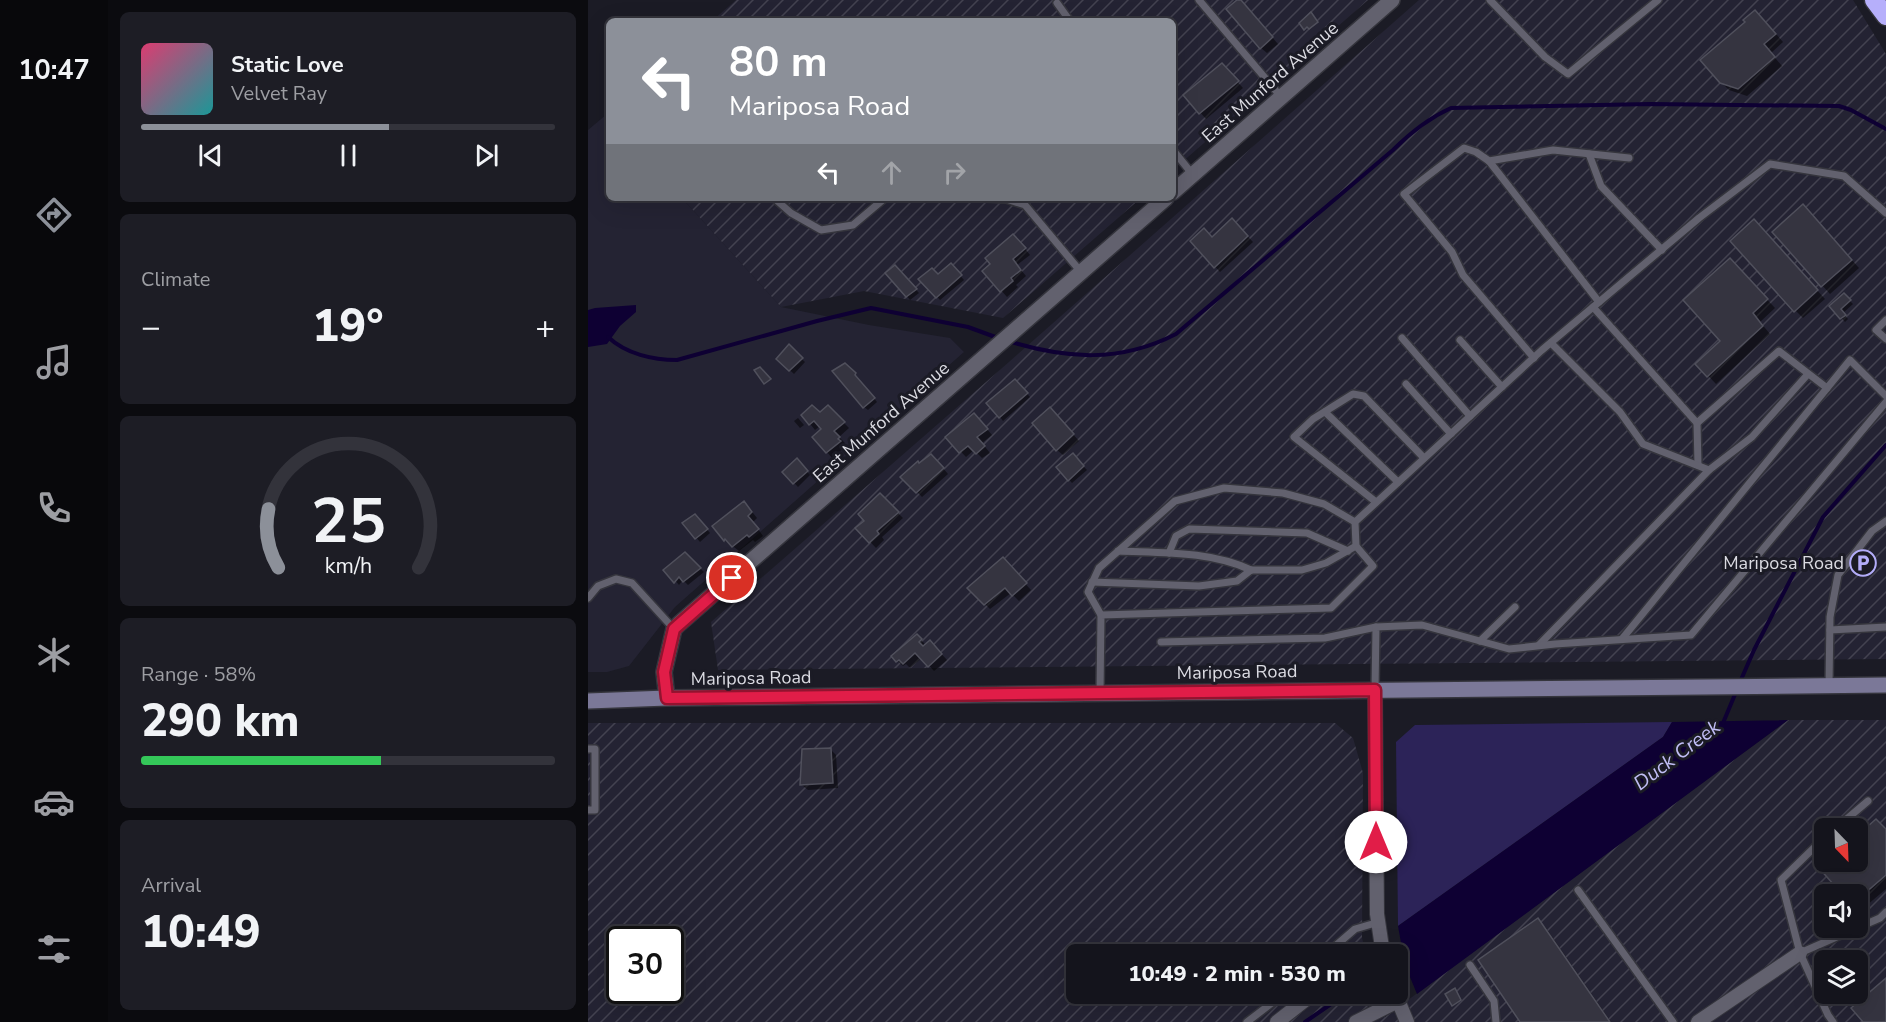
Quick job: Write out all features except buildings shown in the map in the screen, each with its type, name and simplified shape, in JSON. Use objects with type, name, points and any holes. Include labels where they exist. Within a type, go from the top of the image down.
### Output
[{"type":"highway","points":[[1874,0],[1886,16]]},
{"type":"main road","name":"Mariposa Road","points":[[588,701],[667,698],[1886,685]]},
{"type":"street","name":"East Munford Avenue","points":[[1176,189],[1392,0]]},
{"type":"street","name":"East Munford Avenue","points":[[674,629],[1163,201]]},
{"type":"street","points":[[667,698],[664,672],[674,629]]},
{"type":"street","points":[[1375,690],[1378,944]]},
{"type":"street","points":[[1698,1022],[1800,953]]},
{"type":"street","points":[[1276,1022],[1300,1004]]},
{"type":"street","points":[[1356,1022],[1386,1004]]},
{"type":"street","points":[[1400,1004],[1407,1022]]},
{"type":"lane","points":[[1199,0],[1282,98]]},
{"type":"lane","points":[[1490,0],[1545,57],[1568,74],[1658,0]]},
{"type":"lane","points":[[1057,3],[1069,18]]},
{"type":"lane","points":[[1534,358],[1463,275],[1452,252],[1404,194],[1464,148],[1476,152],[1489,161],[1596,304],[1697,423],[1698,465]]},
{"type":"lane","points":[[1489,161],[1553,150],[1629,158]]},
{"type":"lane","points":[[1176,154],[1193,175]]},
{"type":"lane","points":[[1589,154],[1601,186],[1662,250]]},
{"type":"lane","points":[[1354,522],[1596,304],[1699,218],[1770,164],[1844,176],[1886,213]]},
{"type":"lane","points":[[777,201],[791,213],[820,230],[853,225],[881,201]]},
{"type":"lane","points":[[1012,201],[1025,205],[1081,272]]},
{"type":"lane","points":[[1886,320],[1876,330],[1886,339]]},
{"type":"lane","points":[[1402,338],[1470,416]]},
{"type":"lane","points":[[1460,340],[1502,387]]},
{"type":"lane","points":[[1551,343],[1620,412],[1643,444],[1709,470]]},
{"type":"lane","points":[[1697,423],[1779,351],[1827,388]]},
{"type":"lane","points":[[1622,639],[1850,360],[1886,396]]},
{"type":"lane","points":[[1539,645],[1709,470],[1752,437],[1808,374]]},
{"type":"lane","points":[[1406,384],[1451,434]]},
{"type":"lane","points":[[1376,502],[1294,438],[1312,419],[1353,394],[1364,396],[1424,458]]},
{"type":"lane","points":[[1161,642],[1325,638],[1376,627],[1422,625],[1509,649],[1691,635],[1886,402]]},
{"type":"lane","points":[[1325,412],[1398,482]]},
{"type":"lane","points":[[1100,693],[1101,615],[1088,592],[1098,568],[1175,501],[1224,488],[1283,493],[1324,504],[1354,522]]},
{"type":"lane","points":[[1829,686],[1830,616],[1838,575],[1872,531],[1886,521]]},
{"type":"lane","points":[[1101,615],[1331,608],[1373,566],[1356,546],[1354,522]]},
{"type":"lane","points":[[1169,553],[1176,536],[1188,529],[1307,533],[1348,550]]},
{"type":"lane","points":[[1118,551],[1184,554],[1234,562],[1251,570],[1302,570],[1326,563],[1356,546]]},
{"type":"lane","points":[[1092,582],[1199,586],[1237,581],[1251,570]]},
{"type":"lane","points":[[588,598],[598,586],[616,579],[632,583],[674,629]]},
{"type":"lane","points":[[1480,641],[1515,607]]},
{"type":"lane","points":[[1375,690],[1376,627]]},
{"type":"lane","points":[[1830,630],[1886,627]]},
{"type":"lane","points":[[588,749],[595,749],[595,810],[588,810]]},
{"type":"lane","points":[[1848,818],[1868,801]]},
{"type":"lane","points":[[1814,847],[1781,880],[1800,953],[1833,1022]]},
{"type":"lane","points":[[1578,890],[1673,1022]]},
{"type":"lane","points":[[1800,953],[1884,917]]},
{"type":"lane","points":[[1338,944],[1355,929],[1378,922]]},
{"type":"lane","points":[[1470,965],[1494,1001],[1496,1022]]},
{"type":"lane","points":[[1247,1022],[1273,1004]]},
{"type":"shaded area","points":[[736,0],[1368,0],[1176,167],[1176,18],[715,18]]},
{"type":"shaded area","points":[[1419,0],[1853,0],[1886,54],[1886,659],[718,670],[711,622]]},
{"type":"shaded area","points":[[606,115],[606,201],[685,201],[781,307],[869,325],[950,338],[964,352],[675,607],[629,666],[607,672],[588,672],[588,130]]},
{"type":"shaded area","points":[[685,201],[1138,201],[1003,318],[864,291],[781,307]]},
{"type":"shaded area","points":[[1788,720],[1886,720],[1886,1022],[588,1022],[588,723],[1335,723],[1353,738],[1363,773],[1364,944],[1066,944],[1066,1004],[1381,1004],[1385,1017],[1403,1004],[1408,1004],[1408,1000]]},
{"type":"shaded area","points":[[1672,722],[1663,737],[1398,926],[1396,742],[1415,725]]},
{"type":"water","points":[[636,305],[636,312],[620,326],[607,344],[588,347],[588,310]]},
{"type":"water","points":[[1788,720],[1417,994],[1408,972],[1408,944],[1401,944],[1398,926],[1663,737],[1672,722]]},
{"type":"waterway","points":[[1008,341],[1051,352],[1093,355],[1134,350],[1176,334],[1413,132],[1451,108],[1650,104],[1839,106],[1886,129]]},
{"type":"waterway","points":[[608,337],[631,352],[659,359],[677,360],[871,308],[968,327],[998,338]]},
{"type":"waterway","name":"Duck Creek","points":[[1740,682],[1754,650],[1823,517],[1886,445]]},
{"type":"waterway","name":"Duck Creek","points":[[1723,723],[1736,692]]},
{"type":"waterway","name":"Duck Creek","points":[[1305,1022],[1331,1004]]},
{"type":"place","name":"Mariposa Road","points":[[1863,563]]},
{"type":"route","points":[[732,578],[674,629],[664,672],[667,698],[1375,690],[1376,842]]}]
